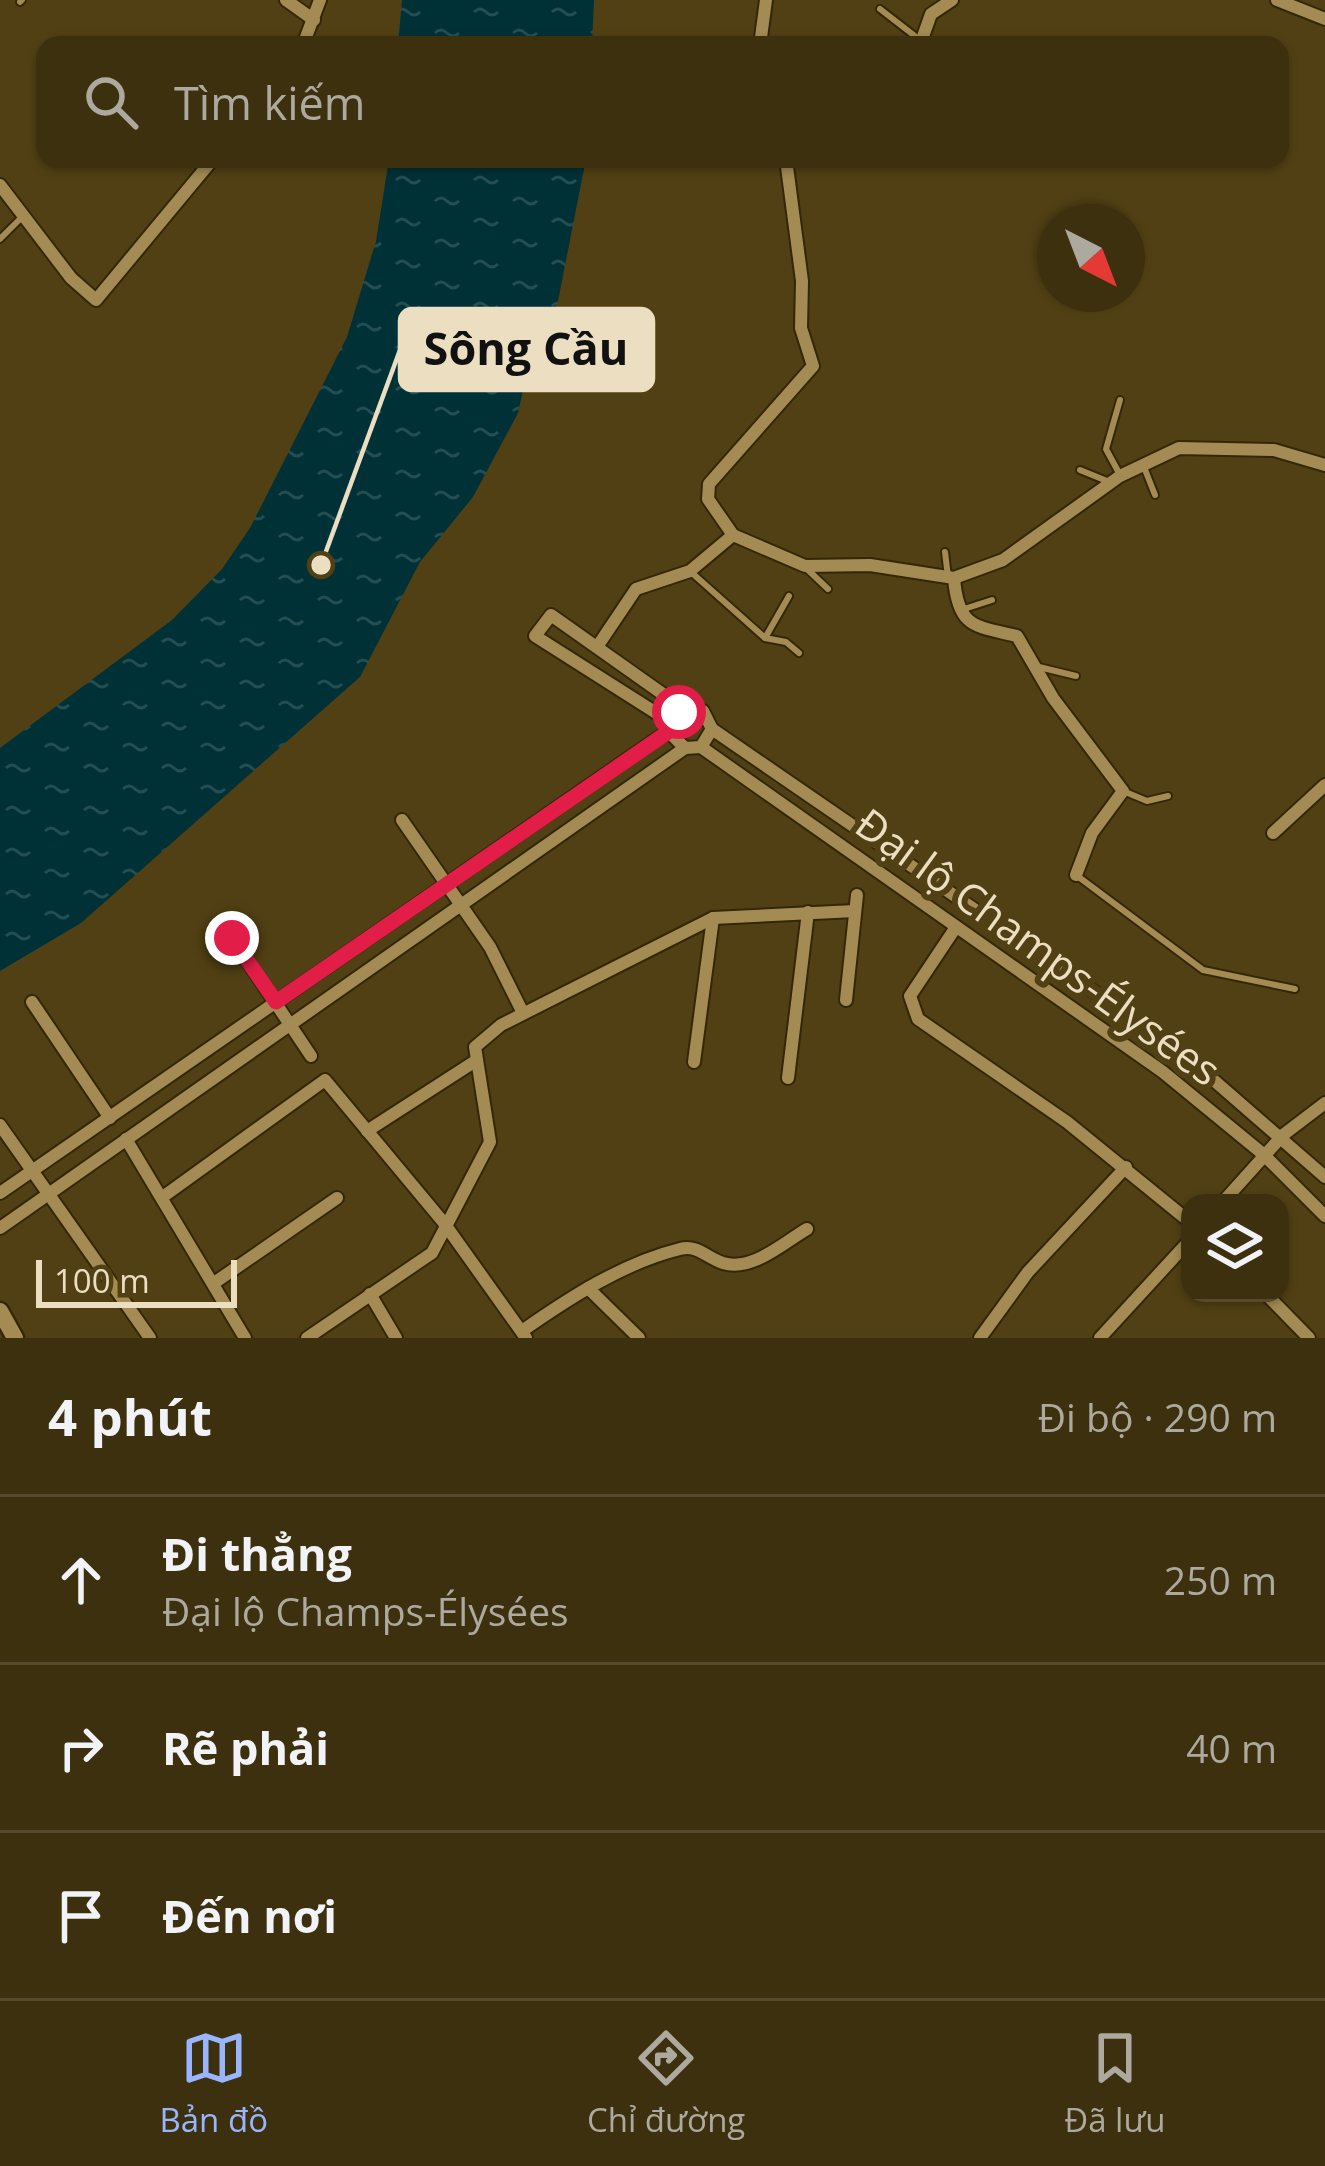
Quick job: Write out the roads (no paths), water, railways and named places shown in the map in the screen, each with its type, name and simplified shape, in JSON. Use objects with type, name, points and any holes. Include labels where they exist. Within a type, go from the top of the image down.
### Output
[{"type":"main road","points":[[0,1311],[15,1338]]},
{"type":"street","points":[[286,0],[314,20]]},
{"type":"street","points":[[307,36],[320,0]]},
{"type":"street","points":[[761,36],[766,0]]},
{"type":"street","points":[[923,36],[931,14],[952,0]]},
{"type":"street","points":[[1277,0],[1325,20]]},
{"type":"street","points":[[0,185],[71,278],[96,300],[206,168]]},
{"type":"street","points":[[787,168],[802,281],[801,328],[813,366],[710,484],[708,499],[734,535],[805,566],[895,567],[951,578],[1003,560],[1115,480],[1179,448],[1298,453],[1325,464]]},
{"type":"street","points":[[597,647],[636,590],[690,571],[734,535]]},
{"type":"street","points":[[951,578],[962,610],[980,631],[1017,637],[1053,698],[1124,791],[1092,833],[1076,875]]},
{"type":"street","name":"Đại lộ Champs-Élysées","points":[[672,726],[536,636],[551,615],[684,709],[704,711],[712,729],[1179,1050],[1283,1135],[1325,1177]]},
{"type":"street","points":[[0,1193],[672,726],[684,709]]},
{"type":"street","points":[[672,726],[685,748]]},
{"type":"street","points":[[0,1228],[685,748],[701,747],[712,729]]},
{"type":"street","name":"Đại lộ Champs-Élysées","points":[[701,747],[1163,1072],[1263,1154],[1325,1216]]},
{"type":"street","points":[[1273,833],[1325,784]]},
{"type":"street","points":[[402,820],[490,946],[523,1013]]},
{"type":"street","points":[[846,1000],[857,895]]},
{"type":"street","points":[[307,1338],[431,1252],[490,1142],[475,1047],[523,1013],[713,918],[855,911]]},
{"type":"street","points":[[788,1078],[808,912]]},
{"type":"street","points":[[694,1062],[713,918]]},
{"type":"street","points":[[956,927],[910,996],[918,1019],[1126,1167],[1181,1214]]},
{"type":"street","points":[[232,938],[311,1056]]},
{"type":"street","points":[[32,1002],[110,1118]]},
{"type":"street","points":[[368,1131],[477,1060]]},
{"type":"street","points":[[164,1196],[326,1080],[444,1222],[524,1334],[589,1288],[686,1247],[725,1264],[742,1264],[807,1228]]},
{"type":"street","points":[[1230,1194],[1263,1154],[1325,1103]]},
{"type":"street","points":[[0,1125],[150,1338]]},
{"type":"street","points":[[126,1139],[245,1338]]},
{"type":"street","points":[[980,1338],[1028,1271],[1126,1167]]},
{"type":"street","points":[[214,1283],[337,1198]]},
{"type":"street","points":[[1100,1338],[1181,1250]]},
{"type":"street","points":[[589,1288],[639,1338]]},
{"type":"street","points":[[370,1294],[396,1338]]},
{"type":"street","points":[[1274,1302],[1309,1338]]},
{"type":"lane","points":[[880,9],[912,36]]},
{"type":"lane","points":[[0,239],[25,214]]},
{"type":"lane","points":[[1115,480],[1106,449],[1120,400]]},
{"type":"lane","points":[[1142,464],[1155,495]]},
{"type":"lane","points":[[1080,470],[1115,480]]},
{"type":"lane","points":[[945,552],[951,578]]},
{"type":"lane","points":[[805,566],[828,589]]},
{"type":"lane","points":[[690,571],[765,638],[786,642],[799,653]]},
{"type":"lane","points":[[765,638],[789,596]]},
{"type":"lane","points":[[962,610],[992,600]]},
{"type":"lane","points":[[1036,666],[1076,676]]},
{"type":"lane","points":[[1124,791],[1147,801],[1168,796]]},
{"type":"lane","points":[[1076,875],[1203,970],[1295,989]]},
{"type":"water","points":[[402,0],[594,0],[592,36],[399,36]]},
{"type":"water","points":[[388,168],[584,168],[558,301],[529,364],[518,413],[473,497],[420,562],[360,677],[81,923],[0,971],[0,748],[172,620],[222,569],[250,528],[347,337],[376,241]]},
{"type":"place","name":"Sông Cầu","points":[[321,565]]}]
